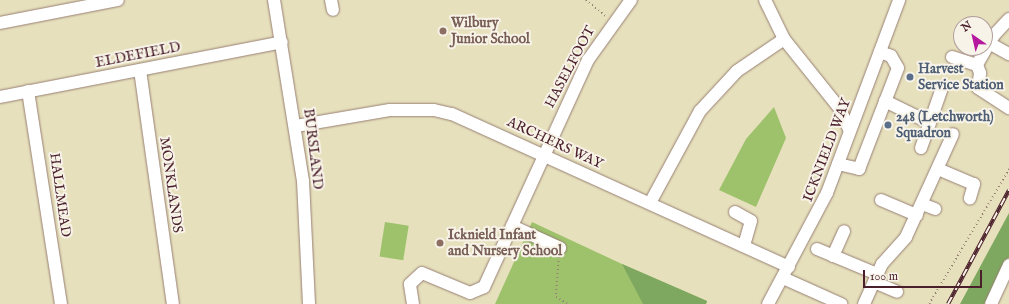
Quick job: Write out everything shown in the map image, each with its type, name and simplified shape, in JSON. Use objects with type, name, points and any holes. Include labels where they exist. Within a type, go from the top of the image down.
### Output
[{"type":"street","points":[[0,23],[118,0]]},
{"type":"street","name":"BURSLAND","points":[[274,0],[296,126],[309,304]]},
{"type":"street","name":"HASELFOOT","points":[[413,304],[410,284],[422,273],[470,293],[481,290],[588,60],[613,22],[631,0]]},
{"type":"street","points":[[765,0],[784,38],[840,109],[850,131]]},
{"type":"street","name":"ICKNIELD WAY","points":[[768,304],[814,220],[838,164],[899,0]]},
{"type":"street","points":[[993,38],[1009,19]]},
{"type":"street","points":[[650,203],[700,111],[737,71],[784,38]]},
{"type":"street","name":"ELDEFIELD","points":[[0,97],[282,42]]},
{"type":"street","points":[[993,45],[1009,54]]},
{"type":"street","points":[[838,164],[859,170],[891,87],[898,68],[891,56],[880,52]]},
{"type":"street","points":[[981,56],[977,63],[980,73],[978,88],[1009,108]]},
{"type":"street","points":[[952,57],[977,63]]},
{"type":"street","name":"MONKLANDS","points":[[140,70],[173,304]]},
{"type":"street","points":[[870,79],[891,87]]},
{"type":"street","points":[[921,148],[942,88]]},
{"type":"street","name":"HALLMEAD","points":[[28,91],[61,304]]},
{"type":"street","points":[[885,101],[930,123]]},
{"type":"street","points":[[840,109],[860,105]]},
{"type":"street","name":"ARCHERS WAY","points":[[296,126],[390,110],[434,110],[484,126],[789,266]]},
{"type":"street","points":[[864,304],[875,278],[906,237],[953,134]]},
{"type":"street","points":[[938,169],[974,184],[970,198]]},
{"type":"street","points":[[881,200],[919,209],[935,209]]},
{"type":"street","points":[[735,212],[751,221],[744,246]]},
{"type":"street","points":[[512,226],[560,248]]},
{"type":"street","points":[[833,256],[844,231]]},
{"type":"street","points":[[817,249],[875,278],[897,292]]},
{"type":"street","points":[[991,304],[1009,265]]},
{"type":"street","points":[[783,278],[841,304]]},
{"type":"path","points":[[586,0],[613,22]]},
{"type":"path","points":[[929,304],[1009,169]]},
{"type":"path","points":[[560,248],[556,297],[568,304]]},
{"type":"green space","points":[[774,107],[786,138],[756,207],[719,190],[746,139]]},
{"type":"green space","points":[[1009,213],[1009,257],[987,304],[960,304]]},
{"type":"green space","points":[[385,222],[409,226],[403,260],[380,257]]},
{"type":"green space","points":[[532,222],[622,264],[707,301],[706,304],[495,304]]},
{"type":"green space","points":[[622,264],[707,301],[706,304],[643,304]]},
{"type":"railway","points":[[948,304],[1009,190]]},
{"type":"place","name":"Wilbury Junior School","points":[[443,31]]},
{"type":"place","name":"Harvest Service Station","points":[[910,77]]},
{"type":"place","name":"248 (Letchworth) Squadron","points":[[888,125]]},
{"type":"place","name":"Icknield Infant and Nursery School","points":[[440,243]]}]
